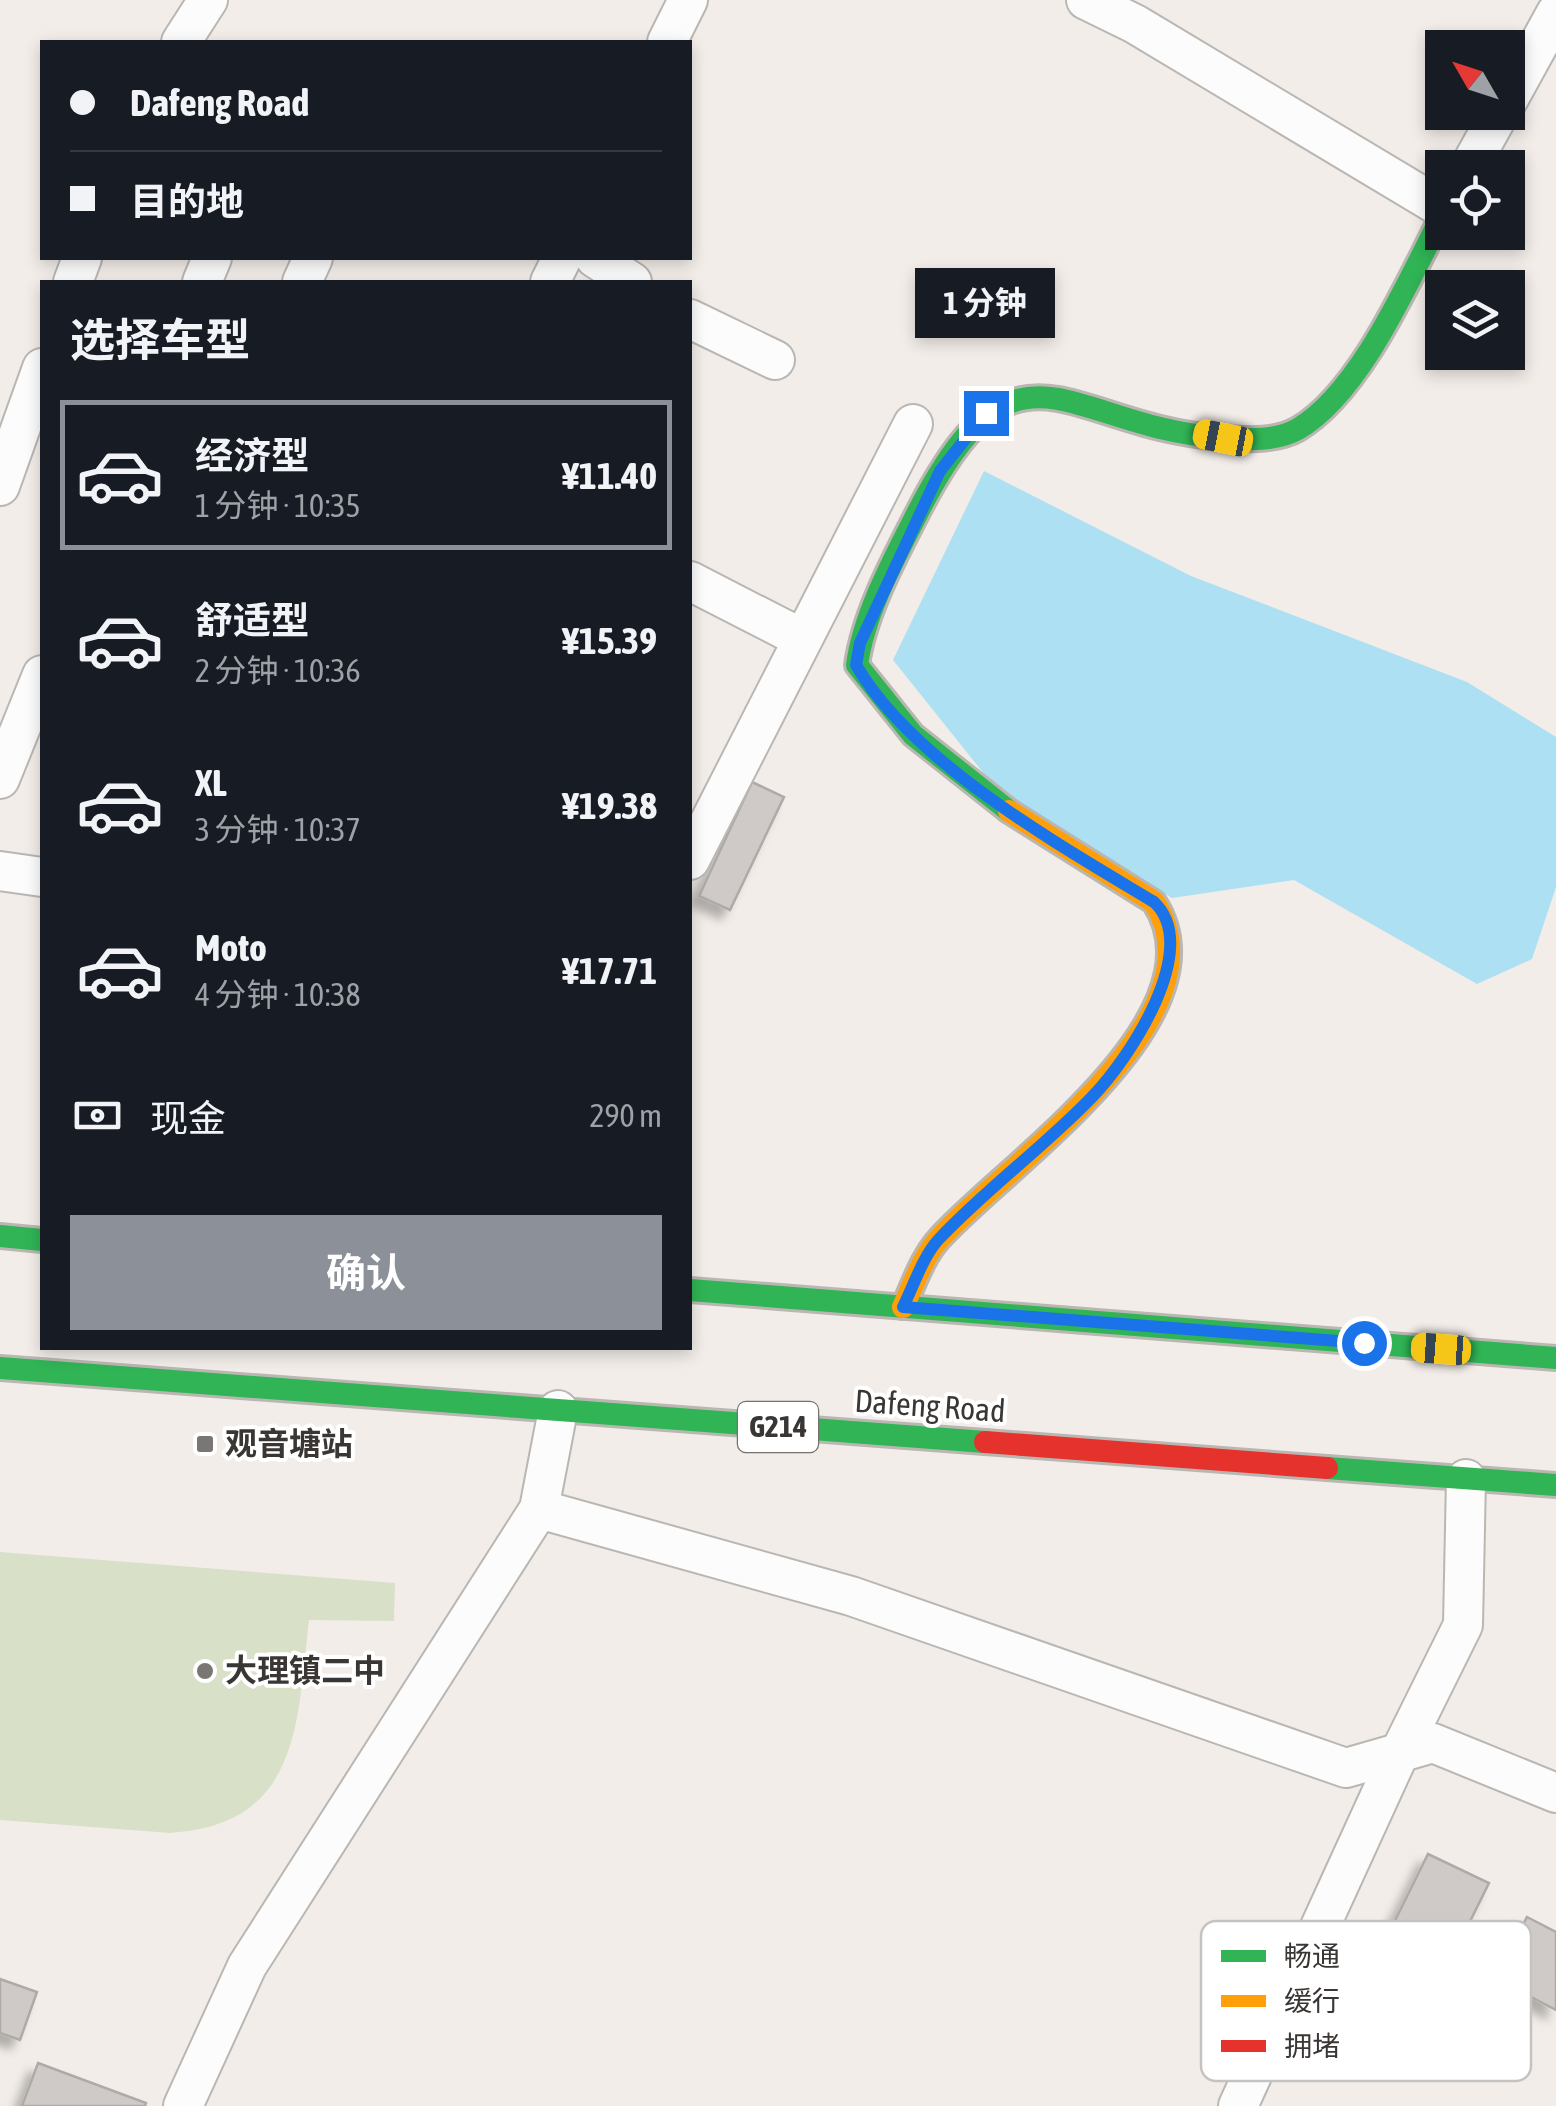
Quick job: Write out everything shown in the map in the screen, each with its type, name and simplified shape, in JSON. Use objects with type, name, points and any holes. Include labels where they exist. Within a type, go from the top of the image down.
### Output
[{"type":"main road","points":[[903,1307],[935,1243],[1094,1095],[1121,1060],[1148,1016],[1174,942],[1166,913],[1154,902],[1027,827],[898,722],[856,665],[860,643],[940,471],[986,413],[1005,402],[1037,396],[1058,394],[1134,422],[1223,438],[1262,439],[1298,430],[1328,401],[1372,341],[1425,243]]},
{"type":"main road","points":[[0,1236],[40,1240]]},
{"type":"main road","points":[[692,1290],[1556,1358]]},
{"type":"main road","name":"Dafeng Road","points":[[0,1368],[1556,1486]]},
{"type":"street","points":[[182,40],[208,0]]},
{"type":"street","points":[[668,40],[688,0]]},
{"type":"street","points":[[1086,0],[1136,24],[1425,202]]},
{"type":"street","points":[[1525,69],[1556,13]]},
{"type":"street","points":[[598,260],[629,280]]},
{"type":"street","points":[[692,320],[775,360]]},
{"type":"street","points":[[0,486],[40,374]]},
{"type":"street","points":[[692,856],[800,638],[913,424]]},
{"type":"street","points":[[692,582],[800,638]]},
{"type":"street","points":[[17,766],[40,682]]},
{"type":"street","points":[[0,871],[40,878]]},
{"type":"street","points":[[183,2106],[246,1966],[539,1509],[558,1410]]},
{"type":"street","points":[[1323,1921],[1463,1624],[1466,1478]]},
{"type":"street","points":[[539,1509],[851,1596],[1346,1768],[1433,1743],[1556,1793]]},
{"type":"street","points":[[1238,2106],[1249,2081]]},
{"type":"green space","points":[[0,1552],[395,1583],[394,1621],[309,1620],[295,1729],[269,1788],[246,1810],[213,1826],[170,1833],[0,1820]]},
{"type":"water","points":[[984,471],[1191,576],[1467,682],[1556,737],[1556,887],[1532,959],[1477,984],[1294,880],[1172,898],[1009,805],[893,660]]},
{"type":"building","points":[[752,782],[784,797],[730,910],[699,896]]},
{"type":"building","points":[[1428,1854],[1489,1883],[1470,1921],[1395,1921]]},
{"type":"building","points":[[1527,1917],[1556,1932],[1556,2010],[1531,1997],[1531,1921],[1525,1921]]},
{"type":"building","points":[[0,1979],[37,1992],[20,2040],[0,2033]]},
{"type":"building","points":[[38,2063],[146,2103],[145,2106],[22,2106]]},
{"type":"traffic: fast","points":[[1009,811],[913,735],[857,665],[866,625],[882,586],[919,510],[954,451],[987,416],[1018,400],[1050,398],[1170,430],[1224,438],[1272,438],[1290,433],[1321,412],[1363,362],[1425,250]]},
{"type":"traffic: fast","points":[[0,1236],[40,1240]]},
{"type":"traffic: fast","points":[[692,1290],[1556,1358]]},
{"type":"traffic: fast","points":[[0,1368],[985,1442]]},
{"type":"traffic: fast","points":[[1327,1468],[1556,1485]]},
{"type":"traffic: slow","points":[[903,1307],[933,1246],[1099,1087],[1136,1040],[1161,993],[1169,947],[1154,902],[1009,811]]},
{"type":"traffic: jam","points":[[985,1442],[1327,1468]]},
{"type":"place","name":"观音塘站","points":[[205,1444]]},
{"type":"place","name":"大理镇二中","points":[[205,1671]]},
{"type":"route","points":[[986,413],[940,471],[860,643],[856,665],[898,722],[1027,827],[1154,902],[1166,913],[1174,942],[1148,1016],[1121,1060],[1094,1095],[935,1243],[903,1307],[1364,1343]]}]
